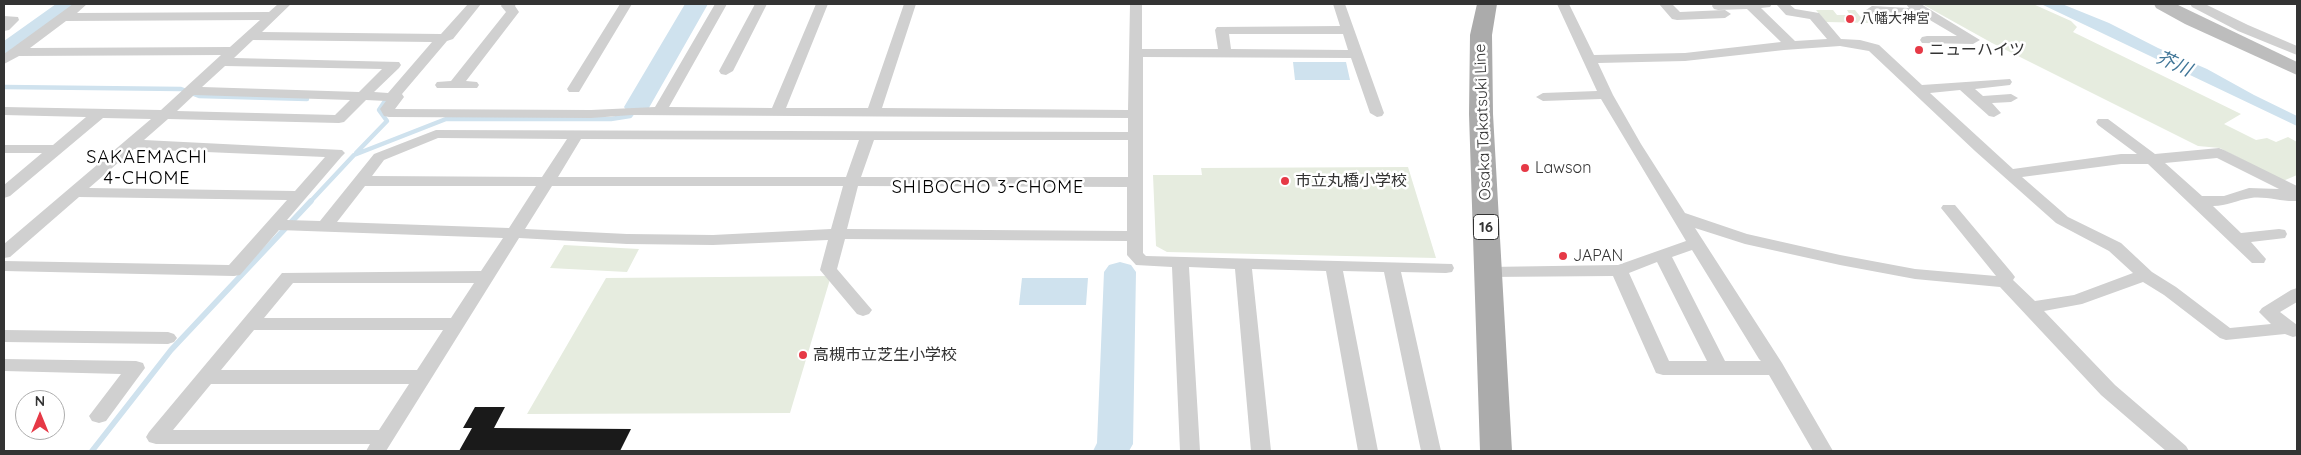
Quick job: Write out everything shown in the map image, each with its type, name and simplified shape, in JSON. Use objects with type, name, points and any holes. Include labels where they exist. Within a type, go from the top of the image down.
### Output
[{"type":"main road","name":"Osaka Takatsuki Line","points":[[1487,4],[1481,35],[1481,114],[1496,451]]},
{"type":"street","points":[[4,60],[81,4]]},
{"type":"street","points":[[4,253],[190,92],[284,4]]},
{"type":"street","points":[[250,36],[442,38],[448,36],[475,4]]},
{"type":"street","points":[[472,84],[448,84],[489,34],[513,12],[507,6],[510,4]]},
{"type":"street","points":[[574,89],[626,4]]},
{"type":"street","points":[[660,111],[720,4]]},
{"type":"street","points":[[726,71],[761,4]]},
{"type":"street","points":[[777,112],[822,4]]},
{"type":"street","points":[[873,113],[910,4]]},
{"type":"street","points":[[1136,4],[1135,255],[1142,261],[1446,268]]},
{"type":"street","points":[[1338,4],[1377,113]]},
{"type":"street","points":[[1563,4],[1606,95],[1651,172],[1775,368],[1823,451]]},
{"type":"street","points":[[1665,4],[1677,16],[1725,14],[1717,5]]},
{"type":"street","points":[[1717,5],[1766,4]]},
{"type":"street","points":[[1782,4],[1791,12],[1814,16],[1838,43]]},
{"type":"street","points":[[1912,4],[1974,40],[1927,40]]},
{"type":"street","points":[[2163,4],[2192,20],[2297,69]]},
{"type":"street","points":[[2196,4],[2243,28],[2297,51]]},
{"type":"street","points":[[1751,5],[1792,46]]},
{"type":"street","points":[[1872,10],[1925,12]]},
{"type":"street","points":[[64,17],[271,16]]},
{"type":"street","points":[[4,20],[13,20],[4,26]]},
{"type":"street","points":[[1225,54],[1222,30],[1348,30]]},
{"type":"street","points":[[392,97],[442,38]]},
{"type":"street","points":[[1590,59],[1686,57],[1838,43],[1859,43],[1874,48],[2009,174],[2062,220],[2116,247],[2146,276],[2170,291],[2226,334],[2293,331]]},
{"type":"street","points":[[16,52],[234,51]]},
{"type":"street","points":[[1136,53],[1356,54]]},
{"type":"street","points":[[4,111],[339,119],[394,65],[223,62]]},
{"type":"street","points":[[1918,90],[2004,82]]},
{"type":"street","points":[[1965,87],[1994,112]]},
{"type":"street","points":[[190,92],[397,97],[387,109],[389,113],[590,114],[660,111],[1136,114]]},
{"type":"street","points":[[1543,97],[1606,95]]},
{"type":"street","points":[[1980,100],[2011,98]]},
{"type":"street","points":[[6,190],[99,114]]},
{"type":"street","points":[[2103,122],[2131,140],[2258,259]]},
{"type":"street","points":[[325,226],[379,156],[436,134],[1136,136]]},
{"type":"street","points":[[487,277],[288,277],[156,437],[380,444],[487,277],[547,181],[578,134]]},
{"type":"street","points":[[863,310],[828,270],[852,181],[868,136]]},
{"type":"street","points":[[4,266],[234,271],[337,153],[130,144]]},
{"type":"street","points":[[4,149],[57,149]]},
{"type":"street","points":[[2009,174],[2121,159],[2152,159],[2219,153],[2297,192]]},
{"type":"street","points":[[359,181],[1135,182]]},
{"type":"street","points":[[74,192],[301,196]]},
{"type":"street","points":[[2197,201],[2225,201],[2249,193],[2283,194],[2297,198]]},
{"type":"street","points":[[1949,208],[2006,277],[2004,282]]},
{"type":"street","points":[[1679,216],[1736,236],[1832,259],[1915,274],[2004,282],[2012,288],[2108,390],[2179,451]]},
{"type":"street","points":[[276,225],[514,233],[626,240],[713,240],[838,234],[1135,236]]},
{"type":"street","points":[[2237,239],[2279,234]]},
{"type":"street","points":[[1488,272],[1619,270],[1696,243]]},
{"type":"street","points":[[1662,255],[1718,368]]},
{"type":"street","points":[[1180,262],[1190,451]]},
{"type":"street","points":[[1243,263],[1262,451]]},
{"type":"street","points":[[1333,265],[1368,451]]},
{"type":"street","points":[[1391,267],[1431,451]]},
{"type":"street","points":[[1619,270],[1663,368],[1775,368]]},
{"type":"street","points":[[2030,308],[2076,300],[2105,291],[2127,280],[2146,276]]},
{"type":"street","points":[[2293,331],[2268,312],[2297,294]]},
{"type":"street","points":[[249,324],[456,324]]},
{"type":"street","points":[[4,336],[168,338]]},
{"type":"street","points":[[4,365],[136,368],[99,416]]},
{"type":"street","points":[[206,377],[423,377]]},
{"type":"shaded area","points":[[1922,4],[2033,4],[2071,21],[2077,27],[2073,32],[2241,114],[2224,124],[2256,140],[2267,138],[2276,142],[2288,137],[2297,142],[2297,175],[2283,181],[2220,148],[2198,146],[1992,43]]},
{"type":"shaded area","points":[[1816,10],[1833,10],[1837,15],[1850,15],[1847,10],[1855,10],[1863,20],[1870,20],[1873,23],[1826,22]]},
{"type":"shaded area","points":[[1408,167],[1436,258],[1167,252],[1156,246],[1153,175],[1202,175],[1201,168]]},
{"type":"shaded area","points":[[564,245],[639,249],[627,272],[550,268]]},
{"type":"shaded area","points":[[831,276],[790,413],[527,414],[606,278]]},
{"type":"water","name":"芥川","points":[[2041,4],[2062,4],[2109,23],[2158,48],[2207,69],[2297,116],[2297,126]]},
{"type":"water","points":[[1293,62],[1346,62],[1350,80],[1295,80]]},
{"type":"water","points":[[1022,278],[1088,278],[1086,305],[1019,305]]},
{"type":"building","points":[[475,407],[505,407],[494,428],[631,429],[620,451],[459,451],[472,428],[463,428]]},
{"type":"waterway","points":[[4,52],[71,4]]},
{"type":"waterway","points":[[637,107],[696,4]]},
{"type":"waterway","points":[[4,87],[181,89],[199,96],[307,99]]},
{"type":"waterway","points":[[356,153],[387,121],[379,110],[385,101]]},
{"type":"waterway","points":[[310,202],[354,155],[446,119],[611,119],[630,116],[637,107]]},
{"type":"waterway","points":[[92,451],[171,350],[311,201]]},
{"type":"waterway","points":[[1111,451],[1115,444],[1120,272]]},
{"type":"place","name":"八幡大神宮","points":[[1850,19]]},
{"type":"place","name":"ニューハイツ","points":[[1919,50]]},
{"type":"place","name":"Lawson","points":[[1525,168]]},
{"type":"place","name":"市立丸橋小学校","points":[[1285,181]]},
{"type":"place","name":"JAPAN","points":[[1563,256]]},
{"type":"place","name":"高槻市立芝生小学校","points":[[803,355]]},
{"type":"district","name":"SAKAEMACHI 4-CHOME","points":[[147,168]]},
{"type":"district","name":"SHIBOCHO 3-CHOME","points":[[988,188]]}]
